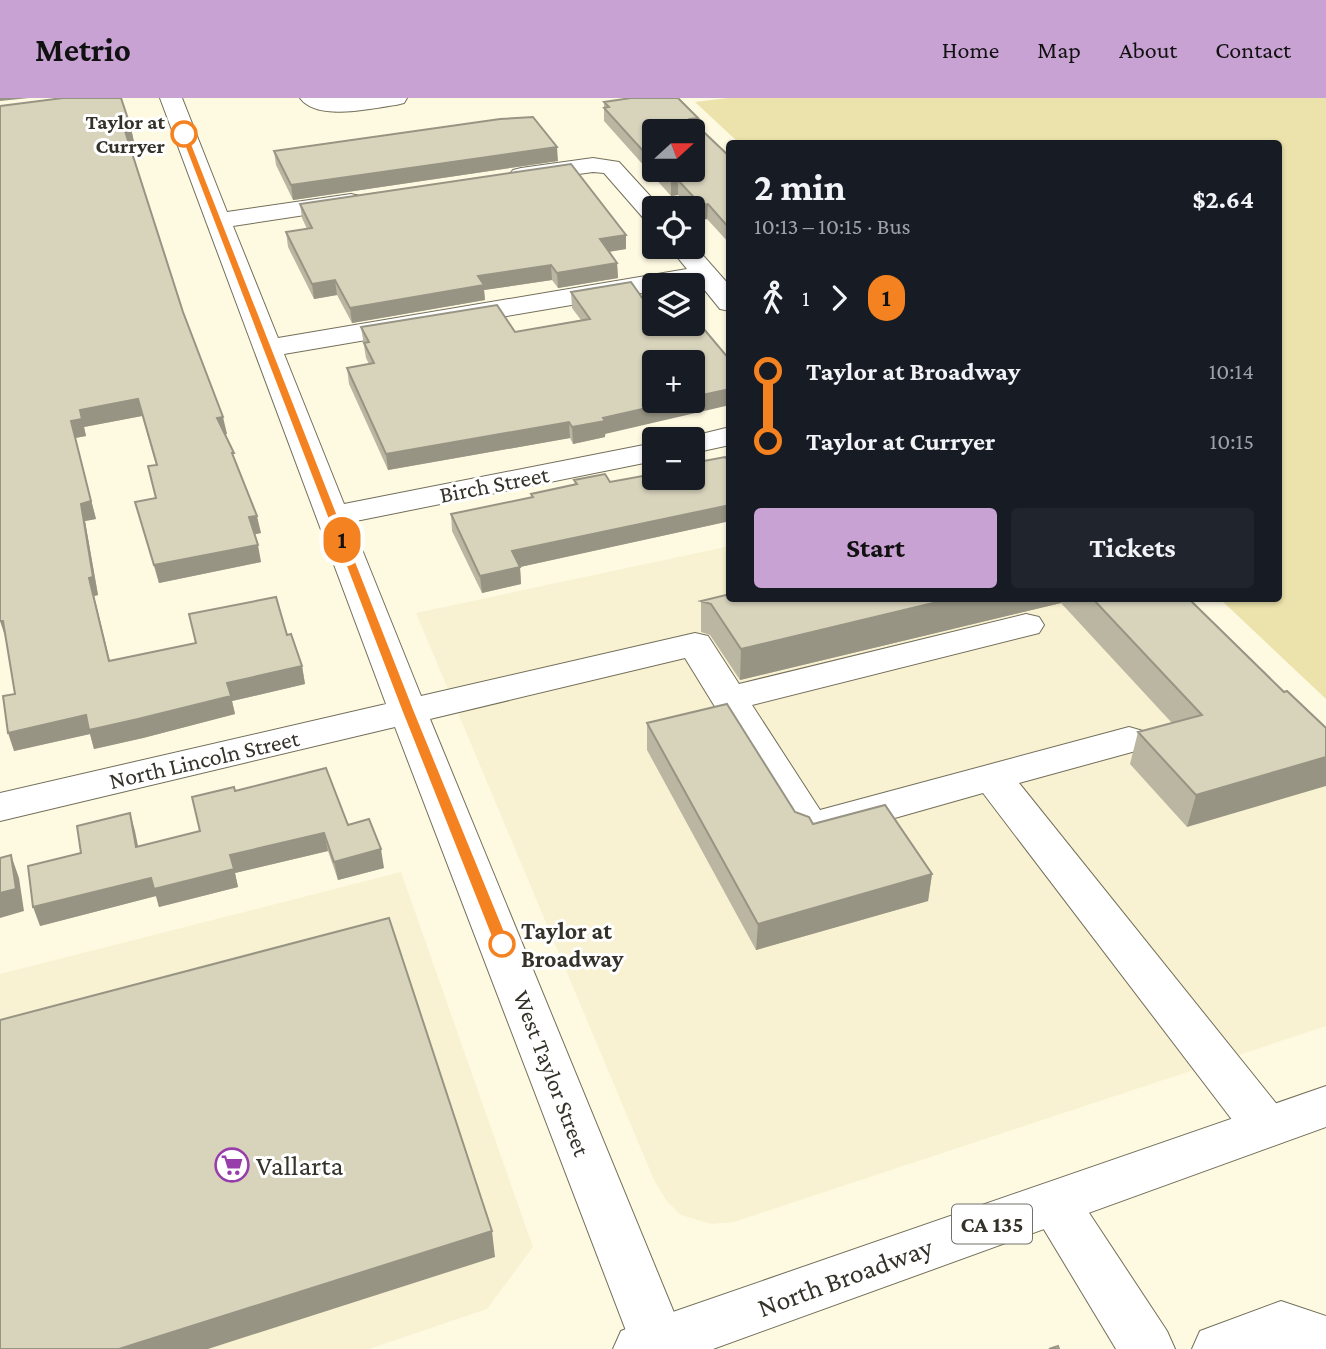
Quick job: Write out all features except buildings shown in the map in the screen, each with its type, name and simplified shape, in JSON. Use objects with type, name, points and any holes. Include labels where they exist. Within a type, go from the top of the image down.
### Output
[{"type":"street","name":"West Taylor Street","points":[[171,98],[653,1347]]},
{"type":"street","points":[[312,98],[331,106],[396,98]]},
{"type":"street","points":[[499,179],[600,165],[616,170],[642,201]]},
{"type":"street","points":[[218,221],[379,197]]},
{"type":"street","points":[[693,259],[726,298]]},
{"type":"street","points":[[267,348],[706,274]]},
{"type":"street","points":[[705,441],[726,437]]},
{"type":"street","name":"Birch Street","points":[[333,516],[642,454]]},
{"type":"street","points":[[1026,625],[730,698],[810,827],[1129,740]]},
{"type":"street","name":"North Lincoln Street","points":[[0,807],[695,644],[730,698]]},
{"type":"street","points":[[992,777],[1266,1127]]},
{"type":"street","name":"North Broadway","points":[[653,1347],[1266,1127],[1322,1114]]},
{"type":"street","points":[[1054,1203],[1147,1349]]},
{"type":"street","points":[[1220,1349],[1281,1326],[1319,1339],[1326,1349]]},
{"type":"shaded area","points":[[728,98],[1326,98],[1326,699],[1223,602],[1282,602],[1282,140],[736,140],[695,102]]},
{"type":"shaded area","points":[[726,547],[726,602],[1191,602],[1326,735],[1326,1026],[734,1222],[711,1224],[681,1215],[666,1200],[654,1180],[416,613]]},
{"type":"shaded area","points":[[401,872],[533,1247],[487,1309],[369,1349],[0,1349],[0,974]]},
{"type":"bus line","name":"1","points":[[184,134],[408,712],[502,944]]},
{"type":"place","name":"Taylor at Curryer","points":[[184,134]]},
{"type":"place","name":"Taylor at Broadway","points":[[502,944]]},
{"type":"place","name":"Vallarta","points":[[232,1165]]}]
